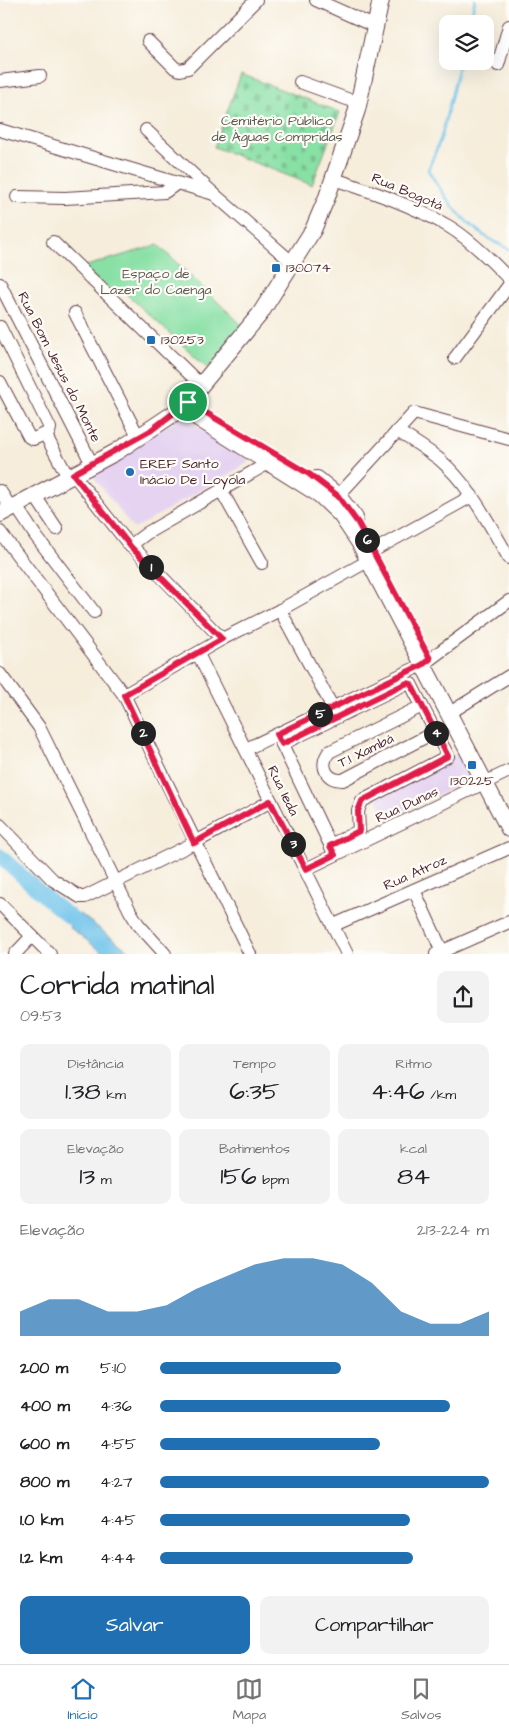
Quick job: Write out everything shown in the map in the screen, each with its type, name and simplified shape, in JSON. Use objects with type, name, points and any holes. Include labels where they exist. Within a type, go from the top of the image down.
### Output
[{"type":"main road","points":[[9,509],[139,438],[185,405],[260,314],[294,264],[314,230],[334,179],[358,103],[374,26],[382,0]]},
{"type":"main road","points":[[185,405],[320,495],[341,515],[370,556],[489,782],[509,808]]},
{"type":"main road","points":[[185,405],[309,474],[338,496],[358,523],[370,556]]},
{"type":"main road","points":[[426,662],[456,709],[509,829]]},
{"type":"street","points":[[148,40],[175,68],[180,70],[188,68],[256,0]]},
{"type":"street","points":[[316,0],[374,26]]},
{"type":"street","points":[[498,65],[509,26]]},
{"type":"street","points":[[0,81],[40,76]]},
{"type":"street","points":[[300,82],[358,103]]},
{"type":"street","points":[[0,130],[214,194]]},
{"type":"street","points":[[146,130],[214,194],[294,264]]},
{"type":"street","name":"Rua Bogotá","points":[[334,179],[418,210],[450,227],[477,248],[509,279]]},
{"type":"street","points":[[17,197],[65,198],[165,192],[176,184]]},
{"type":"street","points":[[53,242],[202,386]]},
{"type":"street","name":"Rua Bom Jesus do Monte","points":[[0,284],[92,464]]},
{"type":"street","points":[[455,358],[509,285]]},
{"type":"street","points":[[75,313],[139,438]]},
{"type":"street","points":[[0,327],[5,350],[50,428],[49,432],[33,439],[29,437],[0,382]]},
{"type":"street","points":[[338,496],[414,413],[509,439]]},
{"type":"street","points":[[397,431],[440,460],[472,496],[509,558]]},
{"type":"street","points":[[45,434],[71,475],[131,547],[222,639]]},
{"type":"street","points":[[131,547],[136,540],[147,533],[270,462]]},
{"type":"street","points":[[221,490],[262,563]]},
{"type":"street","points":[[0,491],[9,509],[35,535],[94,612]]},
{"type":"street","points":[[34,496],[57,529]]},
{"type":"street","points":[[124,695],[222,639],[280,610],[472,496]]},
{"type":"street","points":[[0,532],[124,695],[194,843],[250,954]]},
{"type":"street","points":[[279,739],[333,708],[426,662],[509,601]]},
{"type":"street","points":[[280,610],[333,708]]},
{"type":"street","name":"Rua Ieda","points":[[198,654],[347,954]]},
{"type":"street","points":[[0,674],[39,727],[115,882],[138,924],[165,954]]},
{"type":"street","points":[[456,709],[509,676]]},
{"type":"street","points":[[246,749],[279,739],[407,683],[411,684],[448,756],[446,759],[362,801],[358,811],[359,831],[333,850],[279,739]]},
{"type":"street","name":"T.I Xambá","points":[[422,706],[329,752],[324,761],[326,772],[333,779],[343,780],[436,733]]},
{"type":"street","name":"Rua Dunas","points":[[306,869],[333,850],[489,782],[509,771]]},
{"type":"street","points":[[0,825],[53,880],[74,896],[85,897],[194,843],[270,801]]},
{"type":"street","name":"Rua Atroz","points":[[334,925],[509,848]]},
{"type":"street","points":[[414,890],[439,953],[509,922]]},
{"type":"street","points":[[0,904],[50,954]]},
{"type":"street","points":[[15,954],[32,936]]},
{"type":"shaded area","name":"EREF Santo Inácio De Loyola","points":[[183,417],[247,458],[248,463],[134,529],[88,470]]},
{"type":"shaded area","points":[[460,753],[473,778],[386,821],[377,796]]},
{"type":"green space","name":"Cemitério Público de Águas Compridas","points":[[241,74],[340,112],[312,185],[214,147]]},
{"type":"green space","name":"Espaço de Lazer do Caenga","points":[[158,245],[243,326],[208,368],[123,291],[111,294],[83,267]]},
{"type":"water","points":[[80,914],[133,954],[106,954],[69,927]]},
{"type":"waterway","points":[[471,15],[475,0]]},
{"type":"waterway","points":[[458,70],[441,138],[428,170],[444,195],[462,217],[483,235],[509,249]]},
{"type":"waterway","points":[[0,856],[51,902],[117,954]]},
{"type":"place","name":"130074","points":[[276,268]]},
{"type":"place","name":"130253","points":[[151,340]]},
{"type":"place","name":"EREF Santo Inácio De Loyola","points":[[130,472]]},
{"type":"place","name":"130225","points":[[472,765]]},
{"type":"route","points":[[188,402],[213,415],[309,474],[338,496],[358,523],[430,659],[422,665],[277,734],[282,744],[407,683],[411,684],[448,756],[446,759],[362,801],[358,811],[359,831],[330,846],[335,855],[306,869],[270,801],[194,843],[175,799],[124,695],[222,639],[131,547],[73,474],[116,452],[150,431],[188,402]]}]
